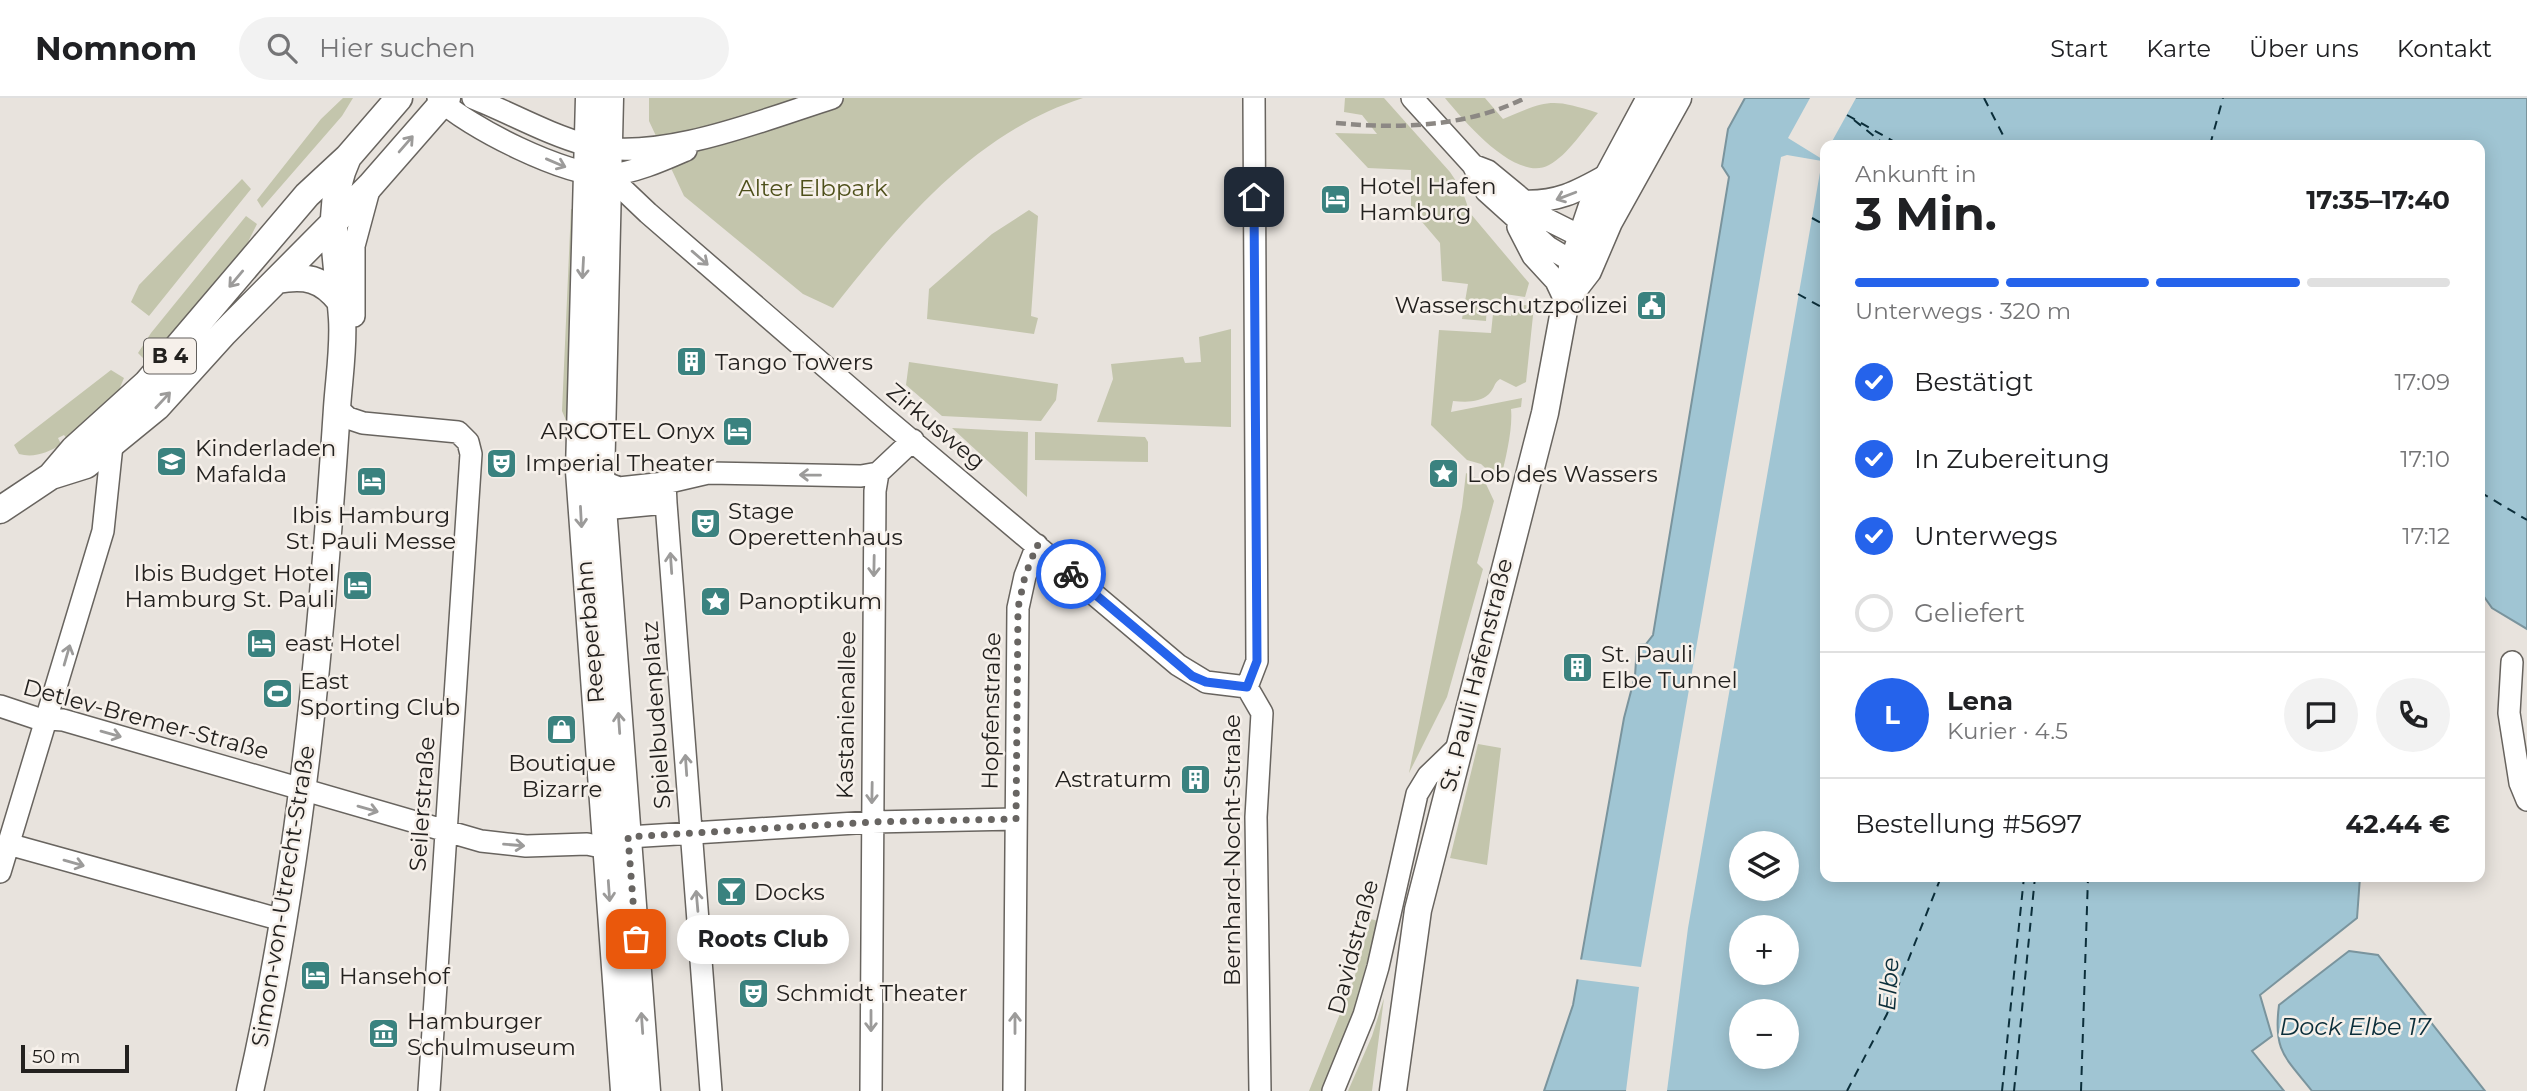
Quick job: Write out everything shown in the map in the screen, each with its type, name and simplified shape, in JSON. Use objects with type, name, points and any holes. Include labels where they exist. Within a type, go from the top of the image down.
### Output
[{"type":"main road","name":"B 4","points":[[0,510],[51,476],[74,449],[147,383],[307,195],[348,157],[399,98]]},
{"type":"main road","points":[[589,98],[598,160]]},
{"type":"main road","points":[[598,160],[610,98]]},
{"type":"main road","points":[[1565,300],[1581,267],[1607,175],[1650,98]]},
{"type":"main road","points":[[1589,241],[1678,98]]},
{"type":"main road","name":"B 4","points":[[51,476],[86,465],[157,407],[224,332],[370,186],[443,100]]},
{"type":"main road","name":"Simon-von-Utrecht-Straße","points":[[250,1091],[282,920],[302,790],[342,341],[333,224],[334,193],[348,157]]},
{"type":"main road","name":"Reeperbahn","points":[[598,160],[601,481],[617,843],[624,1091]]},
{"type":"main road","name":"Reeperbahn","points":[[598,160],[579,471],[617,843],[648,1091]]},
{"type":"main road","points":[[277,280],[309,277],[325,286],[340,301]]},
{"type":"main road","name":"St. Pauli Hafenstraße","points":[[1393,1091],[1418,910],[1457,748],[1545,413],[1565,300]]},
{"type":"street","points":[[473,98],[598,160]]},
{"type":"street","points":[[443,100],[473,125],[564,167],[716,135],[832,98]]},
{"type":"street","name":"Bernhard-Nocht-Straße","points":[[1254,98],[1257,661],[1247,687],[1262,713],[1256,817],[1260,1091]]},
{"type":"street","points":[[1412,98],[1473,165],[1486,191],[1589,241]]},
{"type":"street","name":"Zirkusweg","points":[[598,160],[758,309],[1192,676],[1206,682],[1247,687]]},
{"type":"street","points":[[1517,208],[1564,198],[1607,175]]},
{"type":"street","points":[[370,186],[354,246],[354,317],[348,380],[358,410],[374,425]]},
{"type":"street","points":[[1517,208],[1548,247],[1581,267]]},
{"type":"street","points":[[1517,208],[1533,256],[1556,281],[1565,300]]},
{"type":"street","points":[[337,408],[348,418],[374,425]]},
{"type":"street","name":"Seilerstraße","points":[[374,425],[458,432],[466,438],[471,462],[429,1091]]},
{"type":"street","points":[[603,509],[666,493],[708,473],[861,476],[878,473],[913,440]]},
{"type":"street","points":[[0,872],[45,719],[54,701],[103,531],[112,445]]},
{"type":"street","name":"Kastanienallee","points":[[871,1091],[875,491],[878,473]]},
{"type":"street","points":[[601,481],[619,488],[666,493]]},
{"type":"street","name":"Spielbudenplatz","points":[[666,493],[712,1091]]},
{"type":"street","name":"Hopfenstraße","points":[[1014,1091],[1018,608],[1025,576],[1037,545]]},
{"type":"street","points":[[2512,662],[2509,713],[2520,783],[2527,800]]},
{"type":"street","name":"Detlev-Bremer-Straße","points":[[1,709],[45,719],[63,720],[447,833],[481,841],[526,846],[617,843],[691,834],[872,822],[1016,819]]},
{"type":"street","name":"Davidstraße","points":[[1334,1091],[1364,1015],[1424,782],[1457,748]]},
{"type":"street","points":[[1414,814],[1423,805],[1445,796]]},
{"type":"street","points":[[8,844],[282,920]]},
{"type":"green space","points":[[343,98],[353,98],[342,116],[262,208],[257,200],[321,119]]},
{"type":"green space","name":"Alter Elbpark","points":[[649,98],[1083,98],[1044,113],[1008,133],[974,157],[913,213],[833,308],[803,294],[684,196],[649,121]]},
{"type":"green space","points":[[1345,98],[1384,98],[1450,172],[1462,190],[1470,213],[1529,283],[1525,297],[1505,294],[1505,304],[1487,304],[1486,321],[1462,319],[1468,284],[1442,281],[1440,243],[1411,209],[1411,170],[1368,168],[1335,133],[1377,134],[1362,115],[1344,112]]},
{"type":"green space","points":[[1445,98],[1485,98],[1503,119],[1550,103],[1570,105],[1598,113],[1563,155],[1549,165],[1536,168],[1521,165],[1492,147]]},
{"type":"green space","points":[[242,179],[251,189],[149,316],[131,302],[139,285]]},
{"type":"green space","points":[[571,209],[578,210],[571,432],[562,411]]},
{"type":"green space","points":[[1029,210],[1038,216],[1031,316],[1038,318],[1034,334],[927,319],[929,289],[992,234]]},
{"type":"green space","points":[[246,216],[257,224],[242,254],[148,363],[138,353],[151,333]]},
{"type":"green space","points":[[1512,304],[1534,306],[1526,382],[1516,387],[1500,379],[1489,394],[1481,399],[1453,401],[1451,412],[1522,398],[1521,407],[1511,409],[1505,461],[1501,477],[1495,477],[1481,464],[1467,460],[1431,425],[1439,330],[1491,333],[1493,314],[1511,316]]},
{"type":"green space","points":[[1231,329],[1231,427],[1097,422],[1113,379],[1111,364],[1183,357],[1185,363],[1201,362],[1199,337]]},
{"type":"green space","points":[[909,362],[1058,384],[1056,400],[1041,421],[942,416],[906,385]]},
{"type":"green space","points":[[111,370],[124,378],[116,397],[67,439],[64,435],[58,438],[61,444],[56,447],[35,455],[19,454],[14,445]]},
{"type":"green space","points":[[952,428],[1028,432],[1027,497]]},
{"type":"green space","points":[[1035,432],[1145,437],[1148,442],[1148,462],[1035,460]]},
{"type":"green space","points":[[1466,473],[1486,484],[1494,501],[1477,563],[1483,569],[1447,697],[1409,773],[1462,507]]},
{"type":"green space","points":[[1478,744],[1501,748],[1487,865],[1450,858]]},
{"type":"green space","points":[[1371,919],[1378,921],[1352,1018],[1323,1091],[1309,1091],[1354,979]]},
{"type":"green space","points":[[1384,998],[1372,1091],[1348,1091],[1372,1036]]},
{"type":"water","name":"Elbe","points":[[1745,98],[2527,98],[2527,629],[2492,608],[2485,598],[2485,140],[1820,140],[1820,882],[2360,882],[2357,918],[2260,995],[2272,1036],[2252,1051],[2284,1091],[1544,1091],[1573,1005],[1624,718],[1635,676],[1637,645],[1646,644],[1653,635],[1729,177],[1722,166],[1728,129]]},
{"type":"water","name":"Dock Elbe 17","points":[[2349,951],[2378,955],[2485,1091],[2312,1091],[2283,1052],[2278,1033],[2279,1005]]},
{"type":"pier","points":[[1810,98],[1856,98],[1833,140],[1820,140],[1820,158],[1788,138]]},
{"type":"pier","points":[[1787,155],[1820,161],[1820,172],[1688,928],[1667,1091],[1626,1091],[1639,987],[1575,979],[1577,959],[1641,967],[1781,157]]},
{"type":"ferry route","points":[[1984,98],[2005,140]]},
{"type":"ferry route","points":[[2211,140],[2223,98]]},
{"type":"ferry route","points":[[1847,115],[1891,140]]},
{"type":"ferry route","points":[[1854,120],[1879,140]]},
{"type":"ferry route","points":[[1812,218],[1820,222]]},
{"type":"ferry route","points":[[1798,294],[1820,306]]},
{"type":"ferry route","points":[[2485,495],[2527,520]]},
{"type":"ferry route","points":[[1847,1091],[1887,1014],[1939,882]]},
{"type":"ferry route","points":[[2002,1091],[2023,882]]},
{"type":"ferry route","points":[[2014,1091],[2035,882]]},
{"type":"ferry route","points":[[2081,1091],[2088,882]]},
{"type":"railway","points":[[1336,123],[1384,126],[1433,124],[1480,115],[1525,98]]},
{"type":"way so far","points":[[636,939],[628,837],[872,822],[1016,819],[1018,608],[1025,576],[1037,545],[1071,574]]},
{"type":"place","name":"Hotel Hafen Hamburg","points":[[1336,199]]},
{"type":"place","name":"Wasserschutzpolizei","points":[[1651,305]]},
{"type":"place","name":"Tango Towers","points":[[692,362]]},
{"type":"place","name":"ARCOTEL Onyx","points":[[738,431]]},
{"type":"place","name":"Kinderladen Mafalda","points":[[172,461]]},
{"type":"place","name":"Imperial Theater","points":[[502,463]]},
{"type":"place","name":"Lob des Wassers","points":[[1444,474]]},
{"type":"place","name":"Ibis Hamburg St. Pauli Messe","points":[[371,481]]},
{"type":"place","name":"Stage Operettenhaus","points":[[705,524]]},
{"type":"place","name":"Ibis Budget Hotel Hamburg St. Pauli","points":[[358,586]]},
{"type":"place","name":"Panoptikum","points":[[715,601]]},
{"type":"place","name":"east Hotel","points":[[262,643]]},
{"type":"place","name":"St. Pauli Elbe Tunnel","points":[[1578,667]]},
{"type":"place","name":"East Sporting Club","points":[[277,694]]},
{"type":"place","name":"Boutique Bizarre","points":[[562,729]]},
{"type":"place","name":"Astraturm","points":[[1195,779]]},
{"type":"place","name":"Docks","points":[[731,892]]},
{"type":"place","name":"Roots Club","points":[[636,939]]},
{"type":"place","name":"Hansehof","points":[[316,976]]},
{"type":"place","name":"Schmidt Theater","points":[[753,993]]},
{"type":"place","name":"Hamburger Schulmuseum","points":[[384,1034]]},
{"type":"route","points":[[1071,574],[1192,676],[1206,682],[1247,687],[1257,661],[1254,197]]}]
